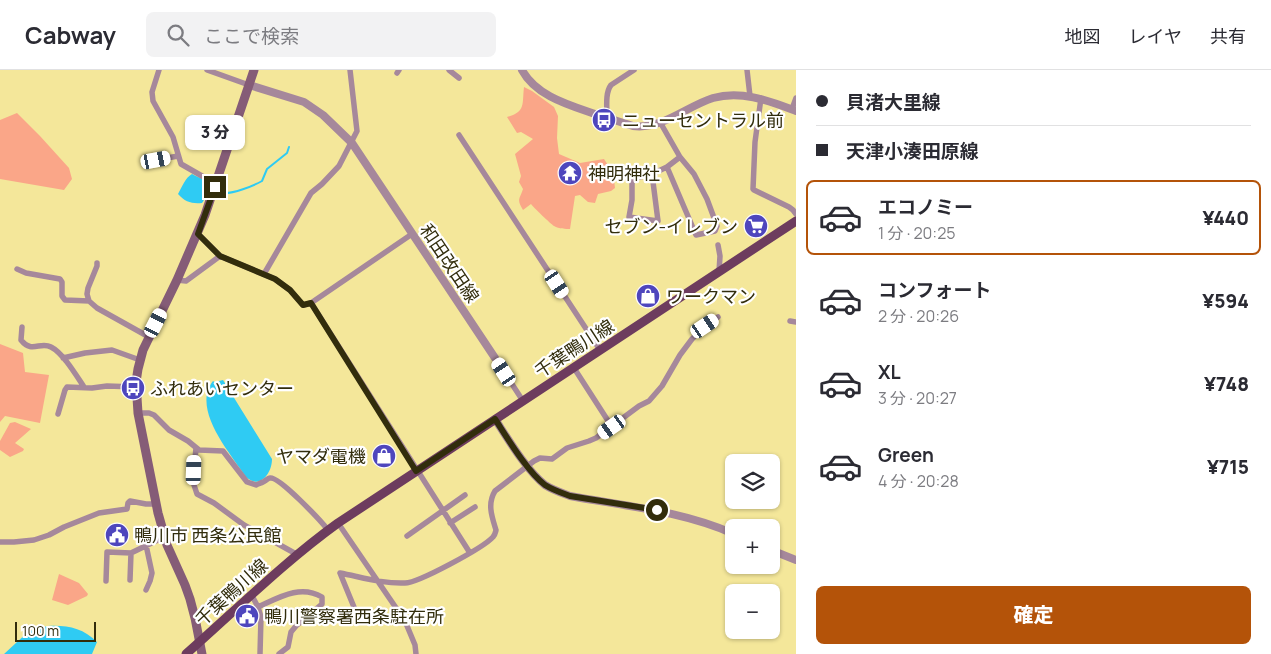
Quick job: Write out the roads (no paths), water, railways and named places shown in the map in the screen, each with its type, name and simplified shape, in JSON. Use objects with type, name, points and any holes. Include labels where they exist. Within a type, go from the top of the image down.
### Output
[{"type":"main road","points":[[202,654],[188,593],[164,537],[138,414],[136,387],[140,360],[198,234],[254,70]]},
{"type":"main road","name":"千葉鴨川線","points":[[186,654],[251,594],[328,530],[796,221]]},
{"type":"street","points":[[159,70],[152,92],[154,101],[173,137],[181,164],[216,184]]},
{"type":"street","points":[[207,70],[249,85]]},
{"type":"street","points":[[264,274],[311,193],[339,166],[352,143],[357,131],[350,70]]},
{"type":"street","points":[[449,70],[458,78]]},
{"type":"street","points":[[522,70],[536,87],[556,100],[606,118],[639,126],[660,122],[713,98],[750,96],[794,110],[796,98]]},
{"type":"street","points":[[606,118],[609,88],[634,70]]},
{"type":"street","points":[[748,70],[750,96]]},
{"type":"street","name":"和田改田線","points":[[249,85],[304,102],[323,115],[352,143],[523,401]]},
{"type":"street","points":[[761,98],[755,142],[753,189],[789,207],[796,214]]},
{"type":"street","points":[[660,122],[680,157],[694,174],[707,199],[717,226],[715,230],[696,235],[667,167]]},
{"type":"street","points":[[459,135],[600,350]]},
{"type":"street","points":[[156,160],[178,156]]},
{"type":"street","points":[[652,174],[658,221],[629,217],[632,200],[632,179],[652,174],[667,167],[680,157]]},
{"type":"street","points":[[198,234],[220,256],[275,279],[290,290],[303,305],[311,303],[412,234]]},
{"type":"street","points":[[718,245],[720,256],[719,272]]},
{"type":"street","points":[[177,280],[186,281],[220,256]]},
{"type":"street","points":[[97,263],[88,288],[89,301],[97,308],[149,337]]},
{"type":"street","points":[[17,269],[26,273],[60,278],[62,282],[62,296],[65,300],[89,301]]},
{"type":"street","points":[[311,303],[416,471],[470,553]]},
{"type":"street","points":[[356,612],[340,573],[387,583],[408,583],[470,553],[493,537],[495,533],[496,530],[490,512],[492,496],[495,491],[540,458],[552,459],[567,448],[589,441],[612,427],[639,406],[649,402],[662,386],[680,355],[692,339],[705,326],[718,317]]},
{"type":"street","points":[[22,327],[21,340],[24,344],[29,347],[51,347],[73,369],[84,388]]},
{"type":"street","points":[[63,358],[112,350],[140,360]]},
{"type":"street","points":[[574,368],[612,427]]},
{"type":"street","points":[[58,414],[67,387],[136,387]]},
{"type":"street","points":[[138,414],[149,413],[154,415],[169,430],[196,448],[203,451],[222,451],[248,482],[256,485],[269,478],[277,481],[299,500],[328,530]]},
{"type":"street","points":[[495,419],[536,478],[558,492],[570,496],[657,510],[725,531]]},
{"type":"street","points":[[196,448],[193,482],[197,494],[244,525],[298,555]]},
{"type":"street","points":[[406,536],[465,495]]},
{"type":"street","points":[[0,542],[34,540],[99,513],[127,509],[130,501],[156,504]]},
{"type":"street","points":[[450,523],[475,507]]},
{"type":"street","points":[[338,523],[405,621],[416,654]]},
{"type":"street","points":[[106,581],[108,552],[132,553],[164,537]]},
{"type":"street","points":[[146,545],[152,573],[146,590]]},
{"type":"street","points":[[130,580],[132,553]]},
{"type":"street","points":[[780,554],[796,560]]},
{"type":"street","points":[[258,607],[296,591],[318,594],[322,597],[322,604],[296,626],[291,632],[288,647],[279,654]]},
{"type":"street","points":[[251,594],[261,617],[260,654]]},
{"type":"water","points":[[192,174],[204,180],[208,185],[207,193],[202,203],[189,202],[178,194]]},
{"type":"water","points":[[223,380],[272,459],[270,470],[260,481],[251,481],[246,477],[215,430],[210,417],[207,392],[213,381],[216,383]]},
{"type":"water","points":[[48,626],[68,627],[86,633],[97,642],[92,654],[4,654],[29,631]]},
{"type":"waterway","points":[[223,193],[237,191],[262,181],[267,169],[287,153],[289,147]]},
{"type":"place","name":"ニューセントラル前","points":[[604,120]]},
{"type":"place","name":"神明神社","points":[[570,173]]},
{"type":"place","name":"セブン-イレブン","points":[[756,226]]},
{"type":"place","name":"ワークマン","points":[[648,296]]},
{"type":"place","name":"ふれあいセンター","points":[[133,388]]},
{"type":"place","name":"ヤマダ電機","points":[[384,456]]},
{"type":"place","name":"鴨川市 西条公民館","points":[[117,535]]},
{"type":"place","name":"鴨川警察署西条駐在所","points":[[247,616]]}]
